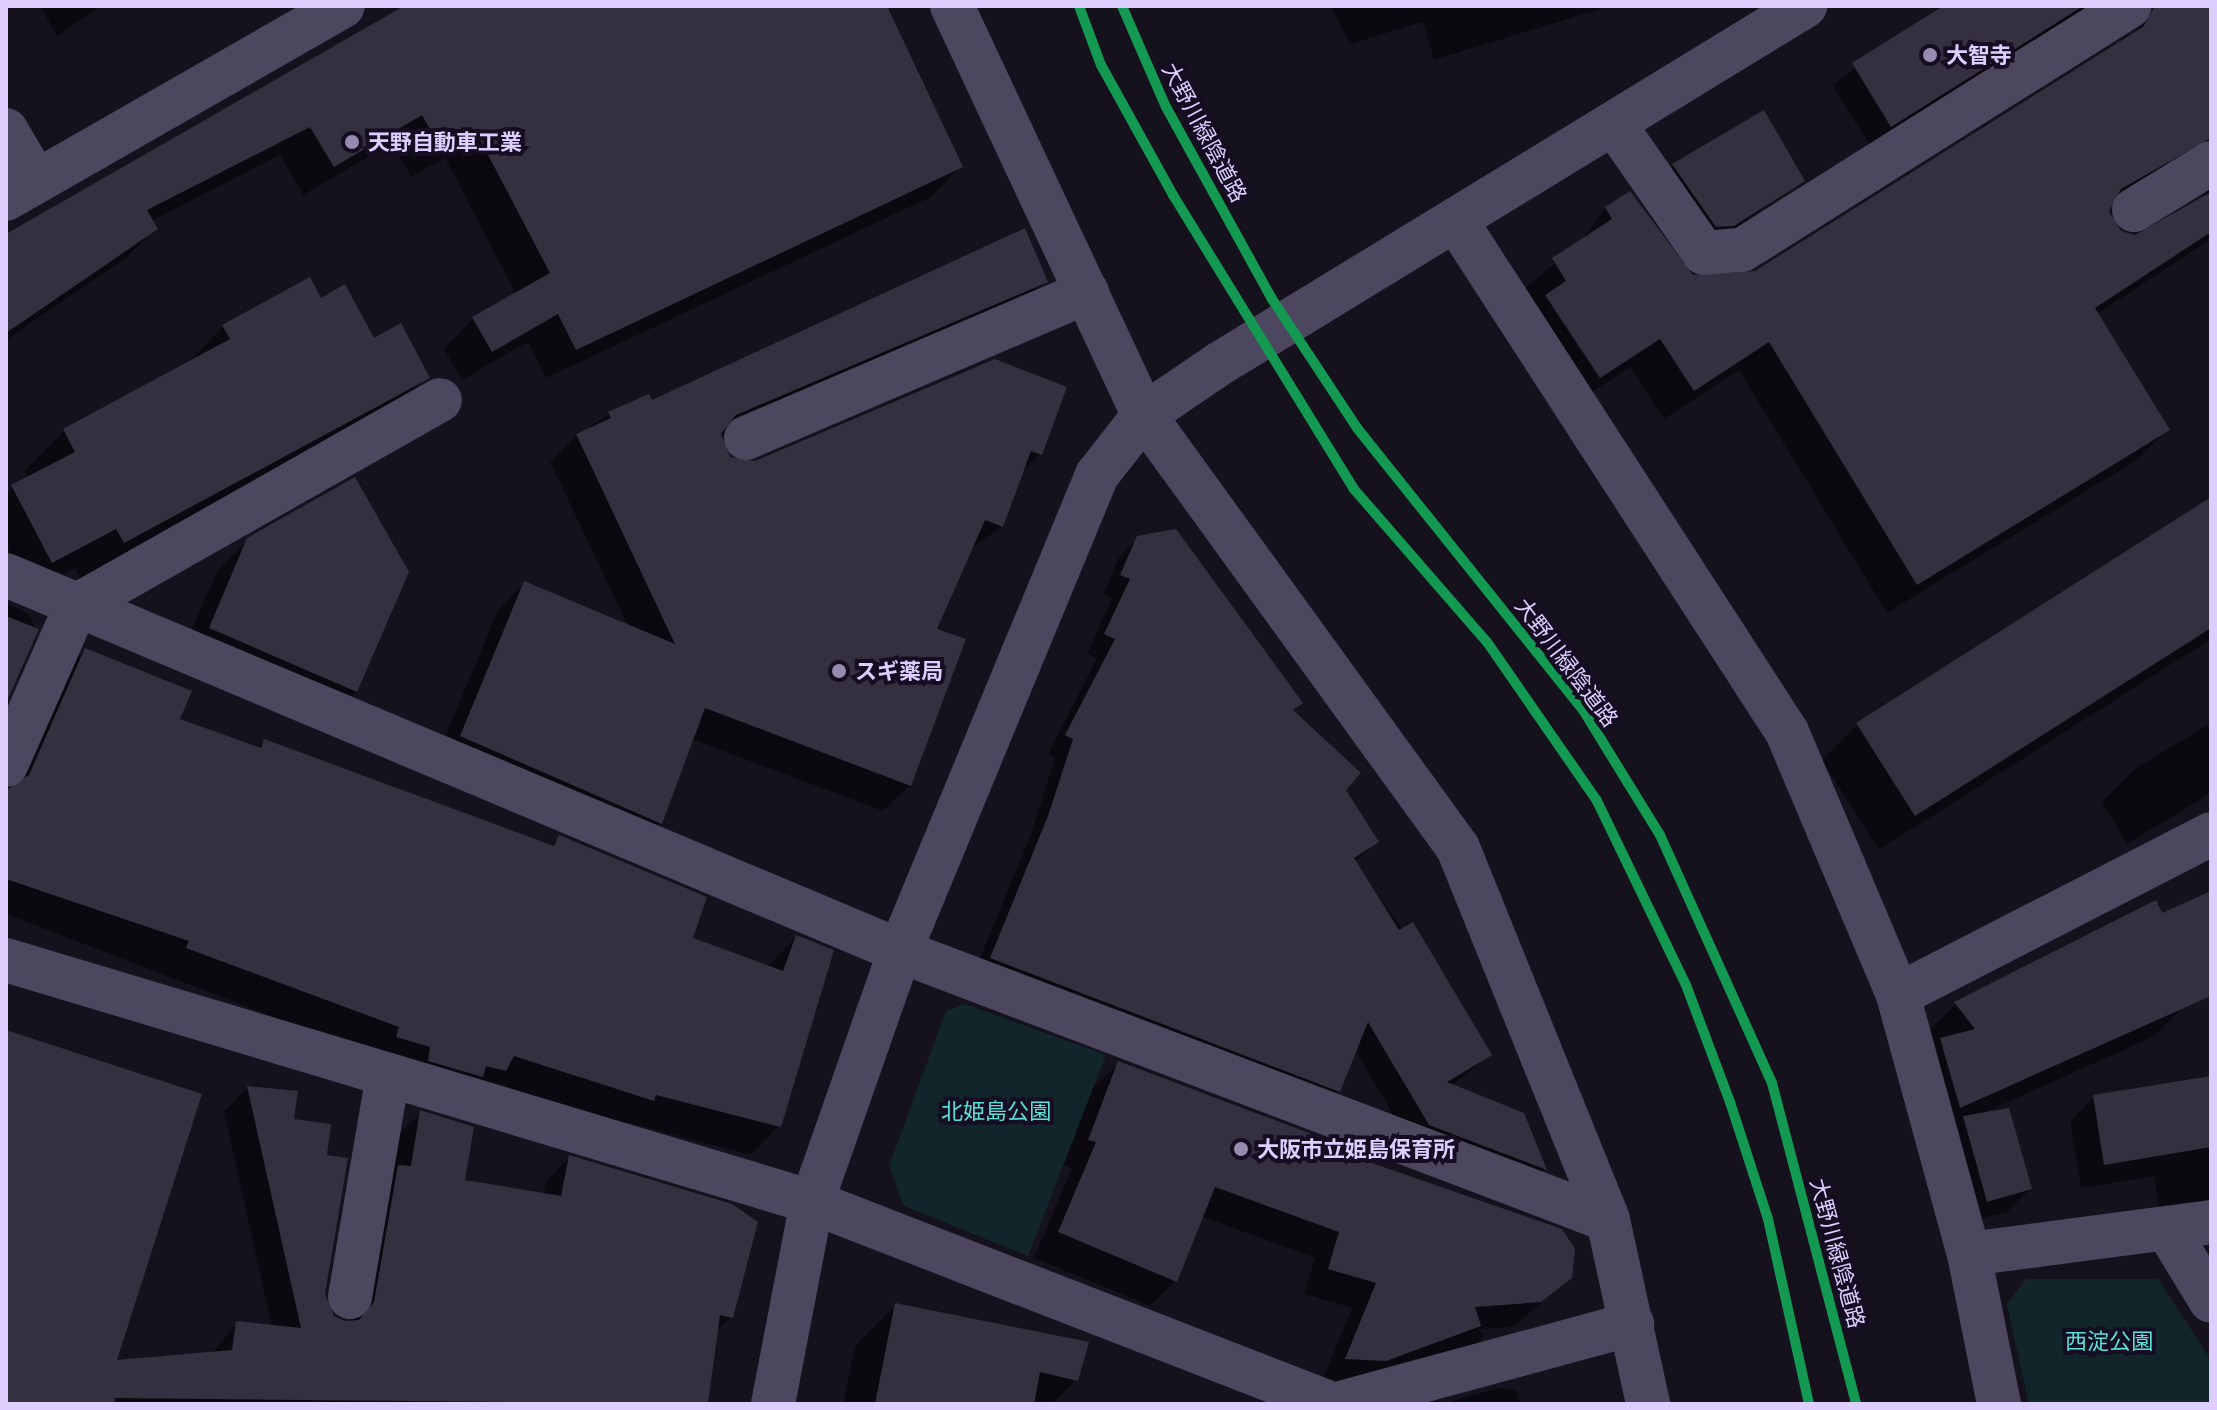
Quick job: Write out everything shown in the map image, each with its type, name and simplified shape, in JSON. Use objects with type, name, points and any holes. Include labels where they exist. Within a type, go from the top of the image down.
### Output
[{"type":"street","points":[[6,130],[21,190],[343,6]]},
{"type":"street","points":[[952,6],[1144,415],[1458,848],[1608,1220],[1648,1404]]},
{"type":"street","points":[[773,1404],[812,1202],[900,951],[1097,475],[1144,415],[1219,364],[1805,6]]},
{"type":"street","points":[[1614,124],[1704,253],[1742,250],[2130,6]]},
{"type":"street","points":[[2134,210],[2211,163]]},
{"type":"street","points":[[1456,221],[1787,732],[1898,995],[1969,1254],[1999,1404]]},
{"type":"street","points":[[746,438],[1087,292]]},
{"type":"street","points":[[6,765],[76,606],[440,400]]},
{"type":"street","points":[[6,575],[900,951],[1608,1220]]},
{"type":"street","points":[[1898,995],[2211,834]]},
{"type":"street","points":[[6,960],[812,1202],[1334,1404],[1632,1324]]},
{"type":"street","points":[[350,1297],[388,1075]]},
{"type":"street","points":[[1969,1254],[2211,1222]]},
{"type":"street","points":[[2167,1229],[2211,1301]]},
{"type":"green space","name":"北姫島公園","points":[[965,1004],[1106,1055],[1028,1256],[904,1206],[889,1166],[946,1011]]},
{"type":"green space","name":"西淀公園","points":[[2026,1279],[2158,1279],[2211,1360],[2211,1404],[2029,1404],[2007,1304]]},
{"type":"building","points":[[404,6],[887,6],[963,167],[576,350],[558,314],[492,352],[472,317],[550,273],[475,130],[441,149],[422,115],[334,167],[310,127],[147,210],[158,229],[6,333],[6,234]]},
{"type":"building","points":[[1943,6],[2083,6],[1891,127],[1852,63]]},
{"type":"building","points":[[2155,6],[2211,6],[2211,138],[2121,189],[2109,211],[2121,231],[2135,235],[2211,192],[2211,232],[2095,308],[2170,430],[1917,585],[1769,342],[1694,391],[1660,339],[1600,378],[1545,295],[1566,281],[1552,258],[1612,219],[1605,207],[1630,191],[1693,275],[1755,271],[2143,27]]},
{"type":"building","points":[[1764,110],[1805,181],[1734,226],[1716,227],[1672,164]]},
{"type":"building","points":[[1025,228],[1048,282],[736,415],[721,434],[730,457],[755,461],[995,359],[1067,387],[1042,455],[1031,451],[1003,527],[985,520],[937,629],[966,639],[911,786],[705,708],[662,824],[460,736],[524,581],[675,644],[576,434],[611,418],[608,412],[649,394],[652,400]]},
{"type":"building","points":[[310,277],[321,298],[345,284],[374,338],[401,323],[430,378],[124,543],[116,529],[52,563],[11,485],[75,452],[63,429],[230,339],[222,325]]},
{"type":"building","points":[[355,477],[409,572],[357,692],[209,628],[247,538]]},
{"type":"building","points":[[2211,497],[2211,628],[1915,816],[1856,723]]},
{"type":"building","points":[[1176,529],[1303,703],[1293,710],[1361,773],[1346,790],[1379,842],[1354,858],[1399,930],[1413,922],[1492,1055],[1447,1082],[1524,1113],[1547,1170],[1429,1125],[1368,1022],[1340,1092],[990,958],[1048,816],[1073,739],[1065,735],[1115,639],[1104,634],[1130,579],[1120,575],[1137,536]]},
{"type":"building","points":[[6,616],[39,629],[6,703]]},
{"type":"building","points":[[85,648],[192,691],[180,719],[261,748],[264,739],[554,846],[559,835],[707,897],[693,938],[783,971],[796,935],[834,950],[781,1127],[656,1095],[654,1101],[514,1056],[506,1071],[486,1066],[483,1077],[428,1061],[430,1047],[396,1037],[399,1027],[186,948],[189,941],[6,879],[6,790],[29,775]]},
{"type":"building","points":[[2211,891],[2211,996],[1960,1108],[1940,1038],[1975,1029],[1954,1002],[2156,900],[2162,913]]},
{"type":"building","points":[[6,1030],[202,1094],[117,1360],[232,1350],[236,1321],[301,1328],[247,1086],[298,1091],[294,1119],[331,1124],[327,1155],[348,1158],[325,1294],[334,1316],[345,1321],[359,1320],[374,1302],[398,1165],[411,1166],[420,1110],[474,1127],[465,1180],[561,1196],[569,1155],[732,1204],[758,1222],[733,1318],[720,1315],[708,1404],[115,1398],[114,1404],[6,1404]]},
{"type":"building","points":[[1118,1061],[1322,1138],[1320,1145],[1562,1229],[1575,1249],[1572,1278],[1541,1302],[1475,1307],[1481,1326],[1386,1361],[1345,1359],[1376,1283],[1328,1269],[1339,1232],[1215,1187],[1177,1282],[1058,1232],[1096,1142],[1088,1140]]},
{"type":"building","points":[[2211,1076],[2211,1147],[2104,1165],[2093,1095]]},
{"type":"building","points":[[2009,1108],[2032,1189],[1987,1202],[1963,1116]]},
{"type":"building","points":[[895,1303],[1089,1342],[1078,1381],[1040,1372],[1034,1404],[875,1404]]},
{"type":"cycle path","points":[[1079,6],[1101,65],[1173,195],[1353,488],[1487,642],[1597,801],[1686,985],[1730,1102],[1768,1219],[1809,1404]]},
{"type":"cycle path","name":"大野川緑陰道路","points":[[1122,6],[1166,107],[1272,299],[1357,428],[1583,710],[1660,835],[1772,1083],[1856,1404]]},
{"type":"place","name":"大智寺","points":[[1930,55]]},
{"type":"place","name":"天野自動車工業","points":[[352,142]]},
{"type":"place","name":"スギ薬局","points":[[839,671]]},
{"type":"place","name":"大阪市立姫島保育所","points":[[1241,1149]]}]
